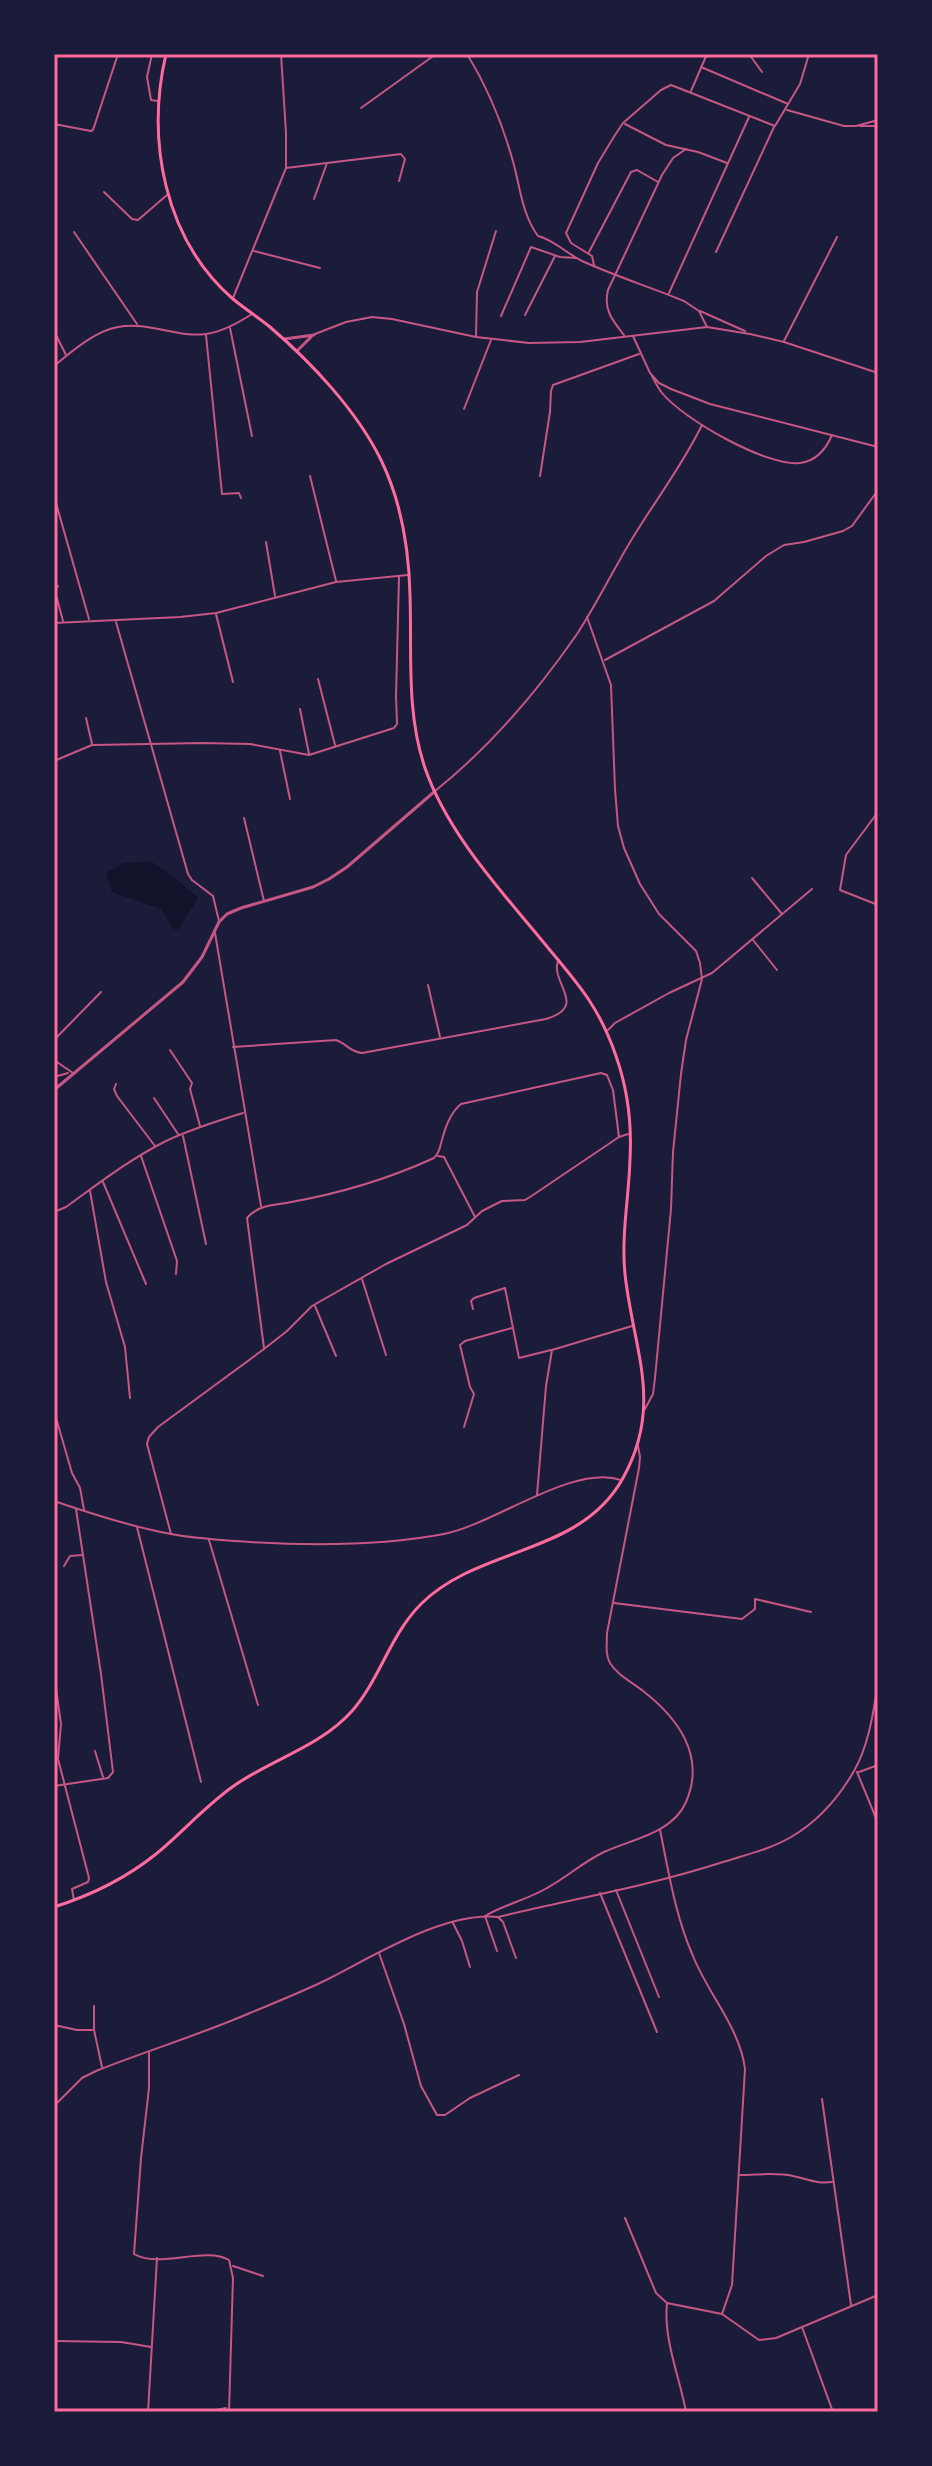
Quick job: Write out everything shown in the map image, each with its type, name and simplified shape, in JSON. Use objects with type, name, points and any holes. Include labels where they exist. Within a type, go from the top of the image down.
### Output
[{"type":"main road","points":[[54,1907],[93,1893],[133,1871],[234,1785],[334,1728],[364,1695],[391,1643],[409,1617],[435,1592],[471,1571],[554,1539],[573,1529],[604,1504],[622,1481],[637,1445],[645,1409],[645,1380],[624,1256],[631,1133],[628,1095],[607,1031],[593,1003],[469,849],[434,792],[417,739],[413,713],[409,575],[392,487],[357,419],[297,351],[233,299],[190,245],[167,194],[157,129],[166,54]]},
{"type":"street","points":[[54,124],[93,130],[118,54]]},
{"type":"street","points":[[152,54],[147,77],[149,95],[151,100],[158,101]]},
{"type":"street","points":[[361,108],[436,54]]},
{"type":"street","points":[[467,54],[487,91],[512,158],[525,212],[538,236],[549,239],[577,258],[669,294],[750,334]]},
{"type":"street","points":[[690,92],[707,54]]},
{"type":"street","points":[[749,54],[762,72]]},
{"type":"street","points":[[716,252],[775,126],[804,76],[809,54]]},
{"type":"street","points":[[233,299],[286,168],[283,55]]},
{"type":"street","points":[[701,67],[790,104]]},
{"type":"street","points":[[594,265],[589,253],[571,243],[566,233],[598,163],[623,123],[665,87],[675,86],[775,126]]},
{"type":"street","points":[[786,109],[844,126],[878,126]]},
{"type":"street","points":[[669,294],[749,117]]},
{"type":"street","points":[[854,126],[878,120]]},
{"type":"street","points":[[623,123],[670,145],[728,164]]},
{"type":"street","points":[[670,145],[673,158]]},
{"type":"street","points":[[625,336],[610,317],[606,297],[614,273],[659,182],[673,158],[686,149]]},
{"type":"street","points":[[286,168],[401,154],[405,159],[399,181]]},
{"type":"street","points":[[314,199],[328,162]]},
{"type":"street","points":[[589,253],[631,172],[637,170],[659,182]]},
{"type":"street","points":[[104,192],[132,219],[138,220],[167,194]]},
{"type":"street","points":[[476,337],[477,292],[496,231]]},
{"type":"street","points":[[74,232],[138,326]]},
{"type":"street","points":[[784,342],[837,237]]},
{"type":"street","points":[[501,316],[531,247],[577,258]]},
{"type":"street","points":[[253,250],[320,268]]},
{"type":"street","points":[[525,315],[556,255]]},
{"type":"street","points":[[699,311],[707,327]]},
{"type":"street","points":[[54,366],[66,355],[114,327],[138,326],[206,334],[253,313]]},
{"type":"street","points":[[284,339],[314,335],[346,322],[372,317],[476,337],[546,343],[707,327],[784,342],[878,373]]},
{"type":"street","points":[[229,326],[252,436]]},
{"type":"street","points":[[54,331],[66,355]]},
{"type":"street","points":[[206,334],[222,494],[239,493],[241,498]]},
{"type":"street","points":[[297,351],[314,335]]},
{"type":"street","points":[[632,335],[663,394],[702,425],[746,449],[785,463],[799,464],[817,456],[832,434]]},
{"type":"street","points":[[464,409],[492,339]]},
{"type":"street","points":[[540,476],[553,385],[640,353]]},
{"type":"street","points":[[650,373],[659,383],[710,404],[878,447]]},
{"type":"street","points":[[54,1090],[183,982],[227,914],[329,879],[462,770],[549,673],[587,617],[702,425]]},
{"type":"street","points":[[310,476],[336,582]]},
{"type":"street","points":[[604,661],[714,601],[766,556],[784,545],[804,542],[852,526],[878,490]]},
{"type":"street","points":[[54,496],[90,620]]},
{"type":"street","points":[[266,542],[276,597]]},
{"type":"street","points":[[54,623],[216,613],[336,582],[409,575]]},
{"type":"street","points":[[54,761],[92,745],[250,744],[309,755],[390,730],[397,724],[399,577]]},
{"type":"street","points":[[58,586],[55,591],[63,622]]},
{"type":"street","points":[[216,613],[233,682]]},
{"type":"street","points":[[587,617],[612,693],[615,798],[624,848],[640,884],[659,914],[696,951],[702,979],[686,1040],[681,1074],[655,1378],[653,1394],[645,1409]]},
{"type":"street","points":[[115,621],[188,874],[213,896],[219,922]]},
{"type":"street","points":[[318,679],[336,746]]},
{"type":"street","points":[[300,709],[309,755]]},
{"type":"street","points":[[86,718],[92,745]]},
{"type":"street","points":[[280,750],[290,799]]},
{"type":"street","points":[[878,812],[846,855],[840,890],[878,905]]},
{"type":"street","points":[[244,818],[264,902]]},
{"type":"street","points":[[752,878],[783,914]]},
{"type":"street","points":[[607,1031],[629,1015],[712,973],[812,889]]},
{"type":"street","points":[[215,932],[261,1207]]},
{"type":"street","points":[[752,939],[777,970]]},
{"type":"street","points":[[233,1047],[336,1040],[349,1050],[362,1053],[546,1019],[561,1013],[566,1004],[567,996],[556,972],[558,960]]},
{"type":"street","points":[[428,985],[440,1039]]},
{"type":"street","points":[[54,1040],[101,992]]},
{"type":"street","points":[[170,1050],[192,1083],[190,1089],[200,1127]]},
{"type":"street","points":[[54,1060],[72,1072]]},
{"type":"street","points":[[54,1077],[72,1072]]},
{"type":"street","points":[[264,1349],[247,1218],[261,1207],[355,1189],[437,1155],[453,1112],[461,1104],[601,1073],[607,1075],[613,1090],[619,1137]]},
{"type":"street","points":[[116,1084],[114,1089],[117,1096],[156,1147]]},
{"type":"street","points":[[154,1098],[181,1135],[206,1244]]},
{"type":"street","points":[[54,1212],[156,1147],[200,1127],[244,1113]]},
{"type":"street","points":[[171,1534],[148,1450],[149,1437],[158,1427],[264,1349],[314,1305],[467,1225],[482,1211],[502,1201],[525,1200],[619,1137],[631,1133]]},
{"type":"street","points":[[141,1155],[177,1261],[176,1274]]},
{"type":"street","points":[[437,1155],[444,1157],[475,1218]]},
{"type":"street","points":[[103,1181],[146,1284]]},
{"type":"street","points":[[90,1190],[106,1282],[125,1347],[130,1398]]},
{"type":"street","points":[[361,1278],[386,1355]]},
{"type":"street","points":[[473,1309],[471,1301],[474,1298],[505,1288],[519,1358],[635,1325]]},
{"type":"street","points":[[314,1305],[336,1356]]},
{"type":"street","points":[[464,1427],[474,1394],[460,1345],[513,1328]]},
{"type":"street","points":[[537,1496],[552,1350]]},
{"type":"street","points":[[54,1411],[72,1473],[80,1488],[84,1511]]},
{"type":"street","points":[[485,1916],[546,1889],[603,1852],[660,1829],[680,1814],[687,1800],[691,1774],[689,1746],[681,1729],[668,1713],[618,1673],[609,1662],[606,1651],[639,1468],[637,1445]]},
{"type":"street","points":[[54,1501],[171,1534],[320,1546],[419,1538],[464,1529],[566,1485],[608,1476],[622,1481]]},
{"type":"street","points":[[54,1786],[111,1777],[113,1772],[76,1508]]},
{"type":"street","points":[[136,1526],[201,1782]]},
{"type":"street","points":[[209,1539],[258,1705]]},
{"type":"street","points":[[64,1566],[70,1556],[84,1556]]},
{"type":"street","points":[[613,1603],[742,1619],[755,1609],[755,1599],[811,1612]]},
{"type":"street","points":[[54,1674],[61,1724],[58,1759],[89,1878],[88,1882],[72,1889],[74,1901]]},
{"type":"street","points":[[54,2106],[82,2078],[196,2036],[292,1995],[412,1937],[452,1922],[498,1917],[670,1879],[790,1838],[820,1814],[855,1772],[867,1738],[878,1684]]},
{"type":"street","points":[[95,1751],[104,1778]]},
{"type":"street","points":[[855,1772],[878,1765]]},
{"type":"street","points":[[855,1772],[878,1823]]},
{"type":"street","points":[[660,1829],[672,1897],[686,1941],[744,2059],[732,2285],[722,2314]]},
{"type":"street","points":[[616,1890],[659,1997]]},
{"type":"street","points":[[600,1893],[657,2032]]},
{"type":"street","points":[[485,1916],[497,1951]]},
{"type":"street","points":[[498,1917],[503,1922],[516,1958]]},
{"type":"street","points":[[452,1922],[470,1967]]},
{"type":"street","points":[[379,1952],[421,2086],[437,2115],[445,2115],[470,2098],[519,2075]]},
{"type":"street","points":[[94,2006],[94,2030],[102,2069]]},
{"type":"street","points":[[54,2025],[94,2030]]},
{"type":"street","points":[[148,2052],[149,2088],[134,2252],[137,2256],[157,2258],[224,2257],[229,2260],[232,2266],[229,2412]]},
{"type":"street","points":[[822,2099],[851,2306]]},
{"type":"street","points":[[738,2175],[793,2176],[816,2184],[834,2181]]},
{"type":"street","points":[[625,2218],[656,2293],[667,2303],[722,2314],[759,2340],[776,2338],[878,2295]]},
{"type":"street","points":[[148,2412],[157,2258]]},
{"type":"street","points":[[232,2266],[263,2276]]},
{"type":"street","points":[[667,2303],[670,2341],[686,2412]]},
{"type":"street","points":[[802,2327],[833,2412]]},
{"type":"street","points":[[54,2341],[121,2342],[152,2348]]},
{"type":"street","points":[[207,2412],[227,2407]]},
{"type":"shaded area","points":[[152,862],[198,898],[179,929],[173,929],[161,909],[112,892],[106,873],[124,863]]}]
